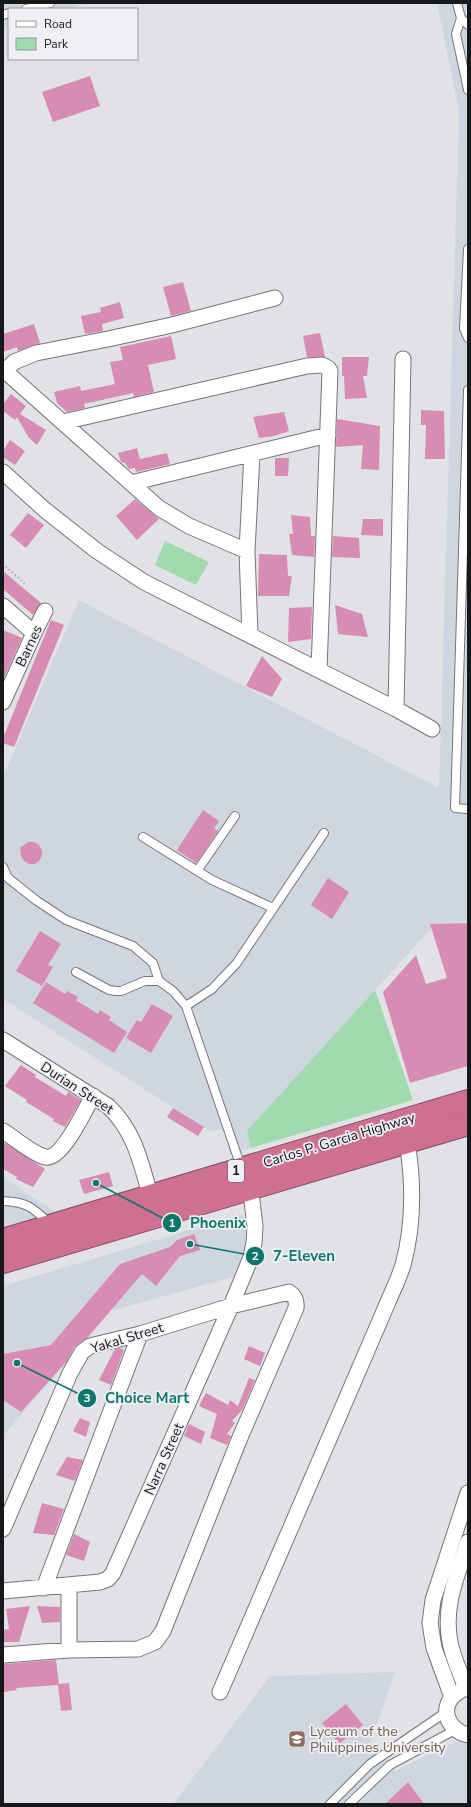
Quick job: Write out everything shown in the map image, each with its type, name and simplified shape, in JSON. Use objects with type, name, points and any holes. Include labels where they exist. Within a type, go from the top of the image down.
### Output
[{"type":"highway","name":"Carlos P. Garcia Highway","points":[[3,1262],[54,1236],[150,1196],[464,1102]]},
{"type":"highway","points":[[464,1102],[467,1125]]},
{"type":"highway","name":"Carlos P. Garcia Highway","points":[[3,1240],[54,1236],[157,1217],[467,1125]]},
{"type":"street","points":[[247,551],[189,526],[159,508],[63,422],[4,372],[14,362],[36,353],[172,325],[275,298]]},
{"type":"street","points":[[396,709],[403,359]]},
{"type":"street","points":[[63,422],[307,366],[322,365],[328,368],[330,371],[319,670]]},
{"type":"street","points":[[131,483],[328,435]]},
{"type":"street","points":[[250,635],[247,551],[252,454]]},
{"type":"street","points":[[3,472],[45,510],[97,551],[144,582],[396,709],[432,729]]},
{"type":"street","points":[[3,606],[34,633]]},
{"type":"street","name":"Barnes","points":[[3,702],[45,611]]},
{"type":"street","name":"Durian Street","points":[[3,1040],[93,1096],[120,1116],[134,1142],[157,1217]]},
{"type":"street","points":[[3,1131],[38,1154],[46,1157],[55,1156],[64,1146],[93,1096]]},
{"type":"street","points":[[220,1692],[388,1302],[402,1266],[409,1238],[412,1203],[411,1168],[407,1142]]},
{"type":"street","name":"Narra Street","points":[[3,1591],[100,1582],[108,1579],[113,1573],[231,1306],[250,1257],[254,1243],[254,1212],[242,1169]]},
{"type":"street","name":"Yakal Street","points":[[3,1529],[70,1373],[82,1352],[90,1346],[140,1334],[231,1306],[289,1292],[297,1301],[296,1308],[239,1440],[163,1631],[155,1642],[138,1648],[70,1650]]},
{"type":"street","points":[[44,1588],[140,1334]]},
{"type":"street","points":[[452,1697],[434,1648],[430,1623],[433,1600],[468,1493]]},
{"type":"street","points":[[462,1733],[447,1719],[446,1712],[452,1697],[458,1692],[467,1689],[450,1644],[447,1625],[448,1603],[468,1542]]},
{"type":"street","points":[[3,1655],[70,1650],[69,1586]]},
{"type":"lane","points":[[30,8],[50,3]]},
{"type":"lane","points":[[457,3],[461,18],[468,25]]},
{"type":"lane","points":[[461,18],[456,34],[468,90]]},
{"type":"lane","points":[[468,249],[466,329],[468,338]]},
{"type":"lane","points":[[468,390],[455,808],[468,808]]},
{"type":"lane","points":[[198,871],[235,816]]},
{"type":"lane","points":[[186,1006],[212,989],[236,964],[324,833]]},
{"type":"lane","points":[[143,837],[212,880],[273,908]]},
{"type":"lane","points":[[3,867],[8,878],[37,901],[66,920],[133,946],[153,963],[159,981]]},
{"type":"lane","points":[[76,972],[109,990],[116,991],[122,991],[145,981],[159,981],[173,991],[186,1006],[242,1169]]},
{"type":"lane","points":[[3,1201],[20,1202],[31,1207],[54,1236]]},
{"type":"lane","points":[[330,1804],[370,1764],[446,1712]]},
{"type":"lane","points":[[349,1804],[390,1765],[462,1733]]},
{"type":"path","points":[[3,564],[26,585]]},
{"type":"shaded area","points":[[3,3],[89,3],[71,8],[8,8],[8,27],[3,29]]},
{"type":"shaded area","points":[[437,3],[468,3],[468,922],[435,924],[248,1131],[251,1148],[230,1154],[224,1129],[210,1131],[3,999],[3,777],[79,600],[439,788],[459,111]]},
{"type":"shaded area","points":[[3,1177],[34,1198],[59,1214],[3,1230]]},
{"type":"shaded area","points":[[243,1214],[248,1235],[247,1249],[236,1276],[111,1311],[3,1436],[3,1286]]},
{"type":"shaded area","name":"Lyceum of the Philippines University","points":[[395,1672],[371,1742],[395,1771],[468,1736],[468,1804],[173,1804],[270,1676]]},
{"type":"green space","points":[[165,541],[209,562],[196,585],[155,565]]},
{"type":"green space","points":[[375,990],[413,1100],[251,1148],[247,1131]]},
{"type":"building","points":[[90,76],[100,106],[53,122],[42,92]]},
{"type":"building","points":[[183,282],[191,311],[171,316],[163,287]]},
{"type":"building","points":[[120,302],[124,318],[102,324],[103,331],[85,334],[81,316],[101,312],[100,308]]},
{"type":"building","points":[[34,324],[40,343],[18,351],[17,347],[3,352],[3,334]]},
{"type":"building","points":[[320,333],[325,357],[307,357],[303,336]]},
{"type":"building","points":[[171,336],[176,359],[148,365],[154,392],[134,397],[133,393],[84,404],[85,408],[67,412],[57,403],[54,392],[80,386],[81,391],[115,384],[110,362],[123,360],[120,347]]},
{"type":"building","points":[[342,357],[369,357],[367,376],[363,376],[367,398],[345,399],[344,376],[342,376]]},
{"type":"building","points":[[11,394],[26,406],[20,414],[46,430],[37,445],[29,438],[17,417],[15,420],[3,411],[3,404]]},
{"type":"building","points":[[421,410],[444,411],[445,459],[425,459],[426,425],[421,425]]},
{"type":"building","points":[[284,412],[289,431],[274,436],[259,438],[253,417]]},
{"type":"building","points":[[337,419],[380,426],[379,470],[361,469],[363,445],[336,447]]},
{"type":"building","points":[[10,440],[25,451],[15,465],[3,457],[3,451]]},
{"type":"building","points":[[137,448],[140,459],[167,453],[170,464],[136,472],[135,468],[129,469],[125,463],[121,462],[118,453]]},
{"type":"building","points":[[275,458],[289,458],[288,476],[275,476]]},
{"type":"building","points":[[135,499],[159,519],[137,540],[116,516]]},
{"type":"building","points":[[28,513],[44,525],[26,548],[10,535]]},
{"type":"building","points":[[291,515],[310,517],[311,536],[315,536],[314,557],[292,555],[289,534],[293,534]]},
{"type":"building","points":[[363,519],[383,519],[383,536],[361,535]]},
{"type":"building","points":[[333,536],[359,538],[360,558],[332,557]]},
{"type":"building","points":[[259,554],[287,555],[288,576],[292,576],[289,596],[258,596]]},
{"type":"building","points":[[3,571],[41,603],[33,615],[3,589]]},
{"type":"building","points":[[335,605],[362,614],[368,637],[338,634]]},
{"type":"building","points":[[312,607],[311,639],[288,642],[289,608]]},
{"type":"building","points":[[51,620],[64,625],[14,747],[3,743],[3,738]]},
{"type":"building","points":[[3,630],[22,638],[3,680]]},
{"type":"building","points":[[262,656],[282,679],[272,697],[246,686]]},
{"type":"building","points":[[203,810],[219,821],[214,828],[218,831],[196,863],[177,850]]},
{"type":"building","points":[[28,842],[34,842],[39,845],[42,850],[40,860],[35,864],[29,864],[24,861],[21,856],[20,848]]},
{"type":"building","points":[[328,878],[349,892],[332,919],[311,905]]},
{"type":"building","points":[[468,923],[468,1066],[410,1083],[383,992],[416,955],[426,984],[447,978],[430,924]]},
{"type":"building","points":[[40,931],[61,944],[48,965],[53,967],[42,986],[16,971]]},
{"type":"building","points":[[46,982],[65,994],[67,991],[78,997],[76,1000],[98,1014],[100,1010],[111,1017],[109,1020],[127,1032],[114,1053],[33,1003]]},
{"type":"building","points":[[152,1004],[173,1016],[151,1053],[126,1038],[137,1020],[141,1022]]},
{"type":"building","points":[[21,1065],[36,1075],[35,1077],[66,1096],[68,1092],[81,1100],[65,1127],[53,1121],[54,1119],[26,1102],[27,1100],[5,1086]]},
{"type":"building","points":[[173,1108],[204,1127],[198,1136],[167,1117]]},
{"type":"building","points":[[3,1142],[45,1169],[33,1187],[16,1179],[17,1177],[3,1169]]},
{"type":"building","points":[[109,1172],[113,1186],[84,1194],[79,1180]]},
{"type":"building","points":[[194,1234],[200,1250],[180,1256],[156,1286],[142,1274],[87,1338],[74,1347],[67,1361],[21,1412],[3,1400],[3,1354],[51,1345],[120,1264],[170,1247],[177,1240]]},
{"type":"building","points":[[249,1346],[265,1353],[260,1366],[244,1359]]},
{"type":"building","points":[[120,1348],[124,1350],[111,1385],[99,1380],[115,1349]]},
{"type":"building","points":[[249,1378],[255,1380],[242,1410],[232,1421],[235,1423],[227,1434],[231,1436],[227,1445],[210,1438],[217,1414],[199,1406],[206,1393],[228,1405],[230,1400],[238,1406]]},
{"type":"building","points":[[80,1418],[90,1422],[86,1437],[73,1431]]},
{"type":"building","points":[[189,1424],[205,1432],[201,1444],[184,1436]]},
{"type":"building","points":[[67,1457],[83,1460],[75,1481],[56,1475]]},
{"type":"building","points":[[42,1503],[64,1509],[54,1535],[33,1533]]},
{"type":"building","points":[[74,1534],[90,1542],[84,1561],[66,1555]]},
{"type":"building","points":[[30,1606],[19,1642],[3,1642],[3,1630],[9,1629],[6,1609]]},
{"type":"building","points":[[37,1606],[60,1607],[60,1622],[42,1623]]},
{"type":"building","points":[[56,1660],[59,1684],[69,1683],[72,1710],[61,1711],[58,1685],[16,1688],[17,1690],[4,1692],[3,1664]]},
{"type":"building","points":[[346,1704],[363,1725],[339,1744],[322,1723]]},
{"type":"building","points":[[408,1782],[424,1804],[385,1804]]},
{"type":"place","name":"Phoenix","points":[[96,1183]]},
{"type":"place","name":"7-Eleven","points":[[190,1244]]},
{"type":"place","name":"Choice Mart","points":[[17,1363]]},
{"type":"place","name":"Lyceum of the Philippines University","points":[[297,1739]]}]
